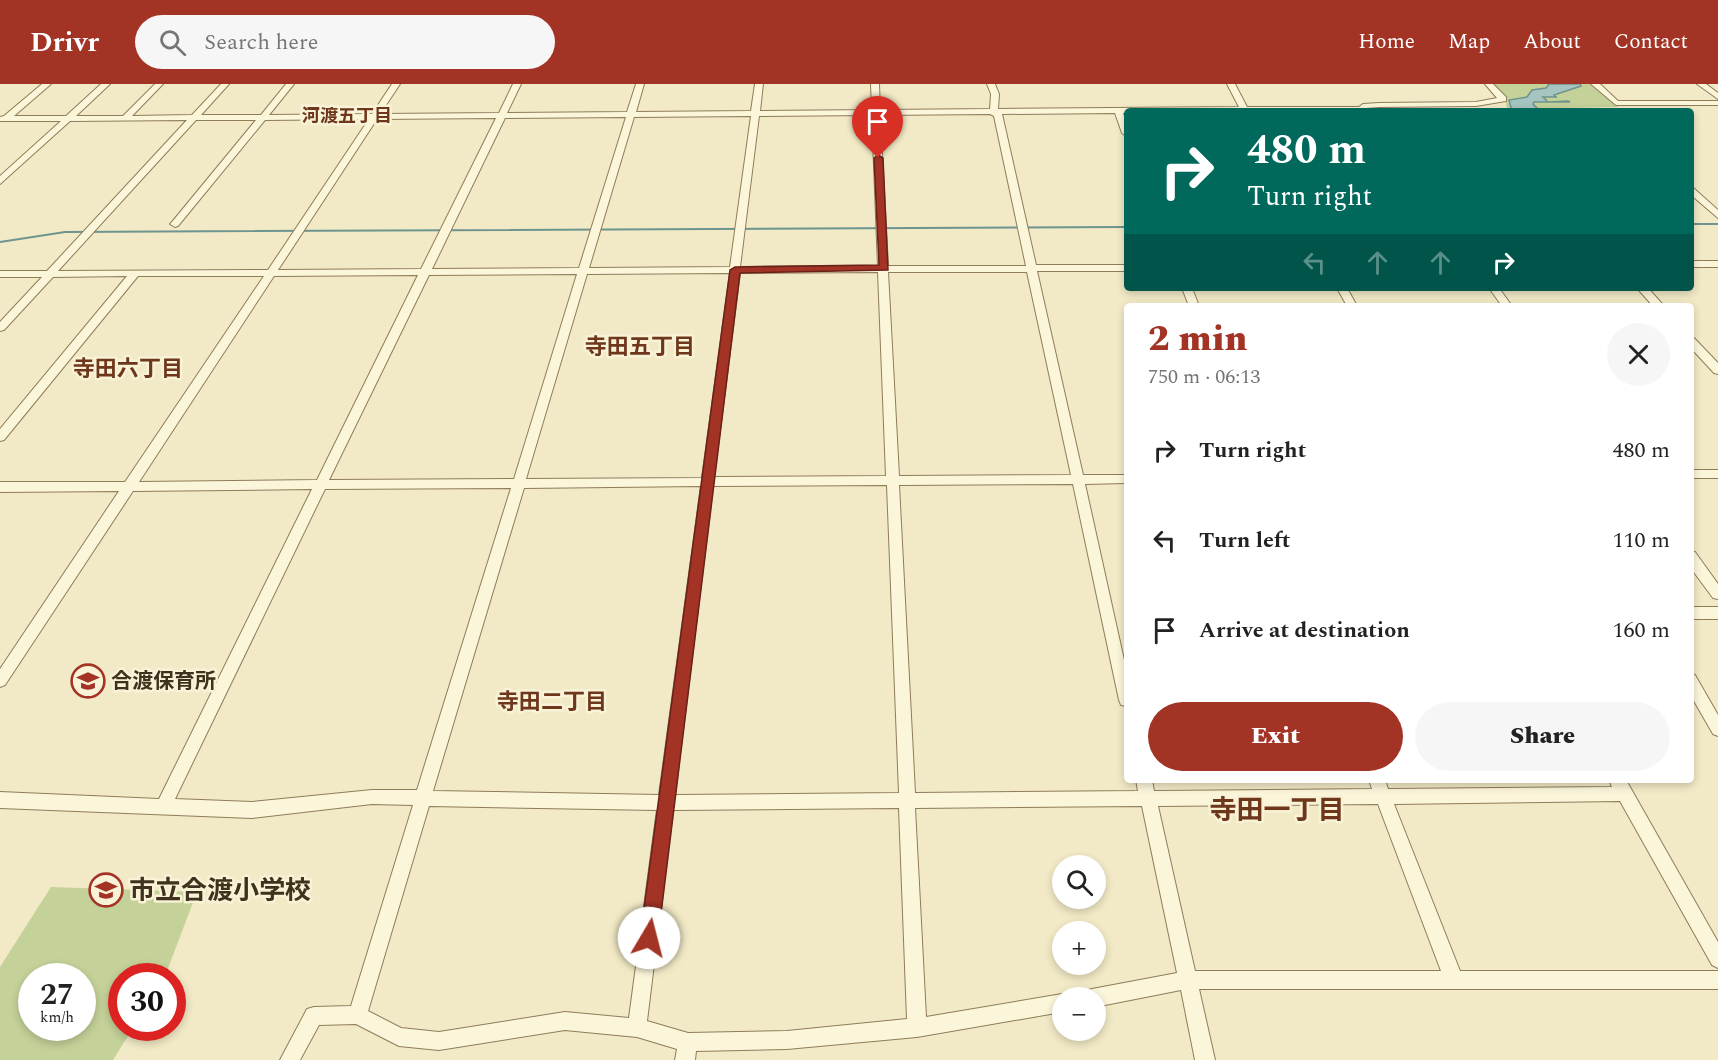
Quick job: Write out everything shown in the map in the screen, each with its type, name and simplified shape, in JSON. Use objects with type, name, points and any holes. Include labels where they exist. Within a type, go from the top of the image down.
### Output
[{"type":"street","points":[[2,121],[47,84]]},
{"type":"street","points":[[0,181],[106,84]]},
{"type":"street","points":[[124,119],[159,84]]},
{"type":"street","points":[[0,328],[225,84]]},
{"type":"street","points":[[175,224],[290,84]]},
{"type":"street","points":[[0,681],[396,84]]},
{"type":"street","points":[[164,805],[517,84]]},
{"type":"street","points":[[357,1015],[640,84]]},
{"type":"street","points":[[637,1028],[759,84]]},
{"type":"street","points":[[876,84],[917,1028]]},
{"type":"street","points":[[991,84],[1124,691]]},
{"type":"street","points":[[1231,84],[1244,108]]},
{"type":"street","points":[[1362,108],[1363,106],[1379,105],[1476,104],[1505,98],[1489,84]]},
{"type":"street","points":[[1595,84],[1616,103],[1718,103]]},
{"type":"street","points":[[1701,84],[1718,97]]},
{"type":"street","points":[[1476,104],[1479,108]]},
{"type":"street","points":[[1118,111],[1124,128]]},
{"type":"street","points":[[2,121],[70,118],[754,116],[1124,111]]},
{"type":"street","points":[[1694,192],[1718,215]]},
{"type":"street","points":[[1694,264],[1718,264]]},
{"type":"street","points":[[0,274],[1124,268]]},
{"type":"street","points":[[0,437],[135,273]]},
{"type":"street","points":[[1645,291],[1656,303]]},
{"type":"street","points":[[1694,344],[1718,370]]},
{"type":"street","points":[[1694,474],[1718,474]]},
{"type":"street","points":[[0,487],[1124,479]]},
{"type":"street","points":[[1694,561],[1718,594]]},
{"type":"street","points":[[1694,613],[1718,613]]},
{"type":"street","points":[[1694,686],[1718,729]]},
{"type":"street","points":[[1145,783],[1205,1060]]},
{"type":"street","points":[[0,800],[252,810],[372,797],[667,803],[908,802],[1149,800],[1381,788],[1621,787],[1718,959]]},
{"type":"street","points":[[1381,788],[1454,980]]},
{"type":"street","points":[[1106,995],[1187,980],[1718,980]]},
{"type":"street","points":[[290,1060],[314,1016],[357,1015],[399,1037],[439,1041],[565,1021],[637,1028],[687,1051],[917,1028],[1052,1005]]},
{"type":"green space","points":[[1491,84],[1592,84],[1618,107],[1507,108],[1504,97]]},
{"type":"green space","points":[[51,887],[197,892],[170,963],[108,963],[108,1041],[125,1041],[113,1060],[0,1060],[0,967]]},
{"type":"water","points":[[1549,84],[1580,84],[1581,86],[1554,95],[1556,97],[1543,97],[1548,102],[1534,102],[1537,108],[1511,108],[1509,100],[1527,97],[1532,90],[1546,88]]},
{"type":"waterway","points":[[1694,224],[1718,224]]},
{"type":"waterway","points":[[0,242],[65,232],[1124,227]]},
{"type":"place","name":"合渡保育所","points":[[88,681]]},
{"type":"place","name":"市立合渡小学校","points":[[106,890]]},
{"type":"district","name":"河渡五丁目","points":[[347,116]]},
{"type":"district","name":"寺田五丁目","points":[[640,346]]},
{"type":"district","name":"寺田六丁目","points":[[128,368]]},
{"type":"district","name":"寺田二丁目","points":[[552,701]]},
{"type":"district","name":"寺田一丁目","points":[[1277,810]]},
{"type":"route","points":[[649,938],[735,270],[884,268],[878,158]]}]
